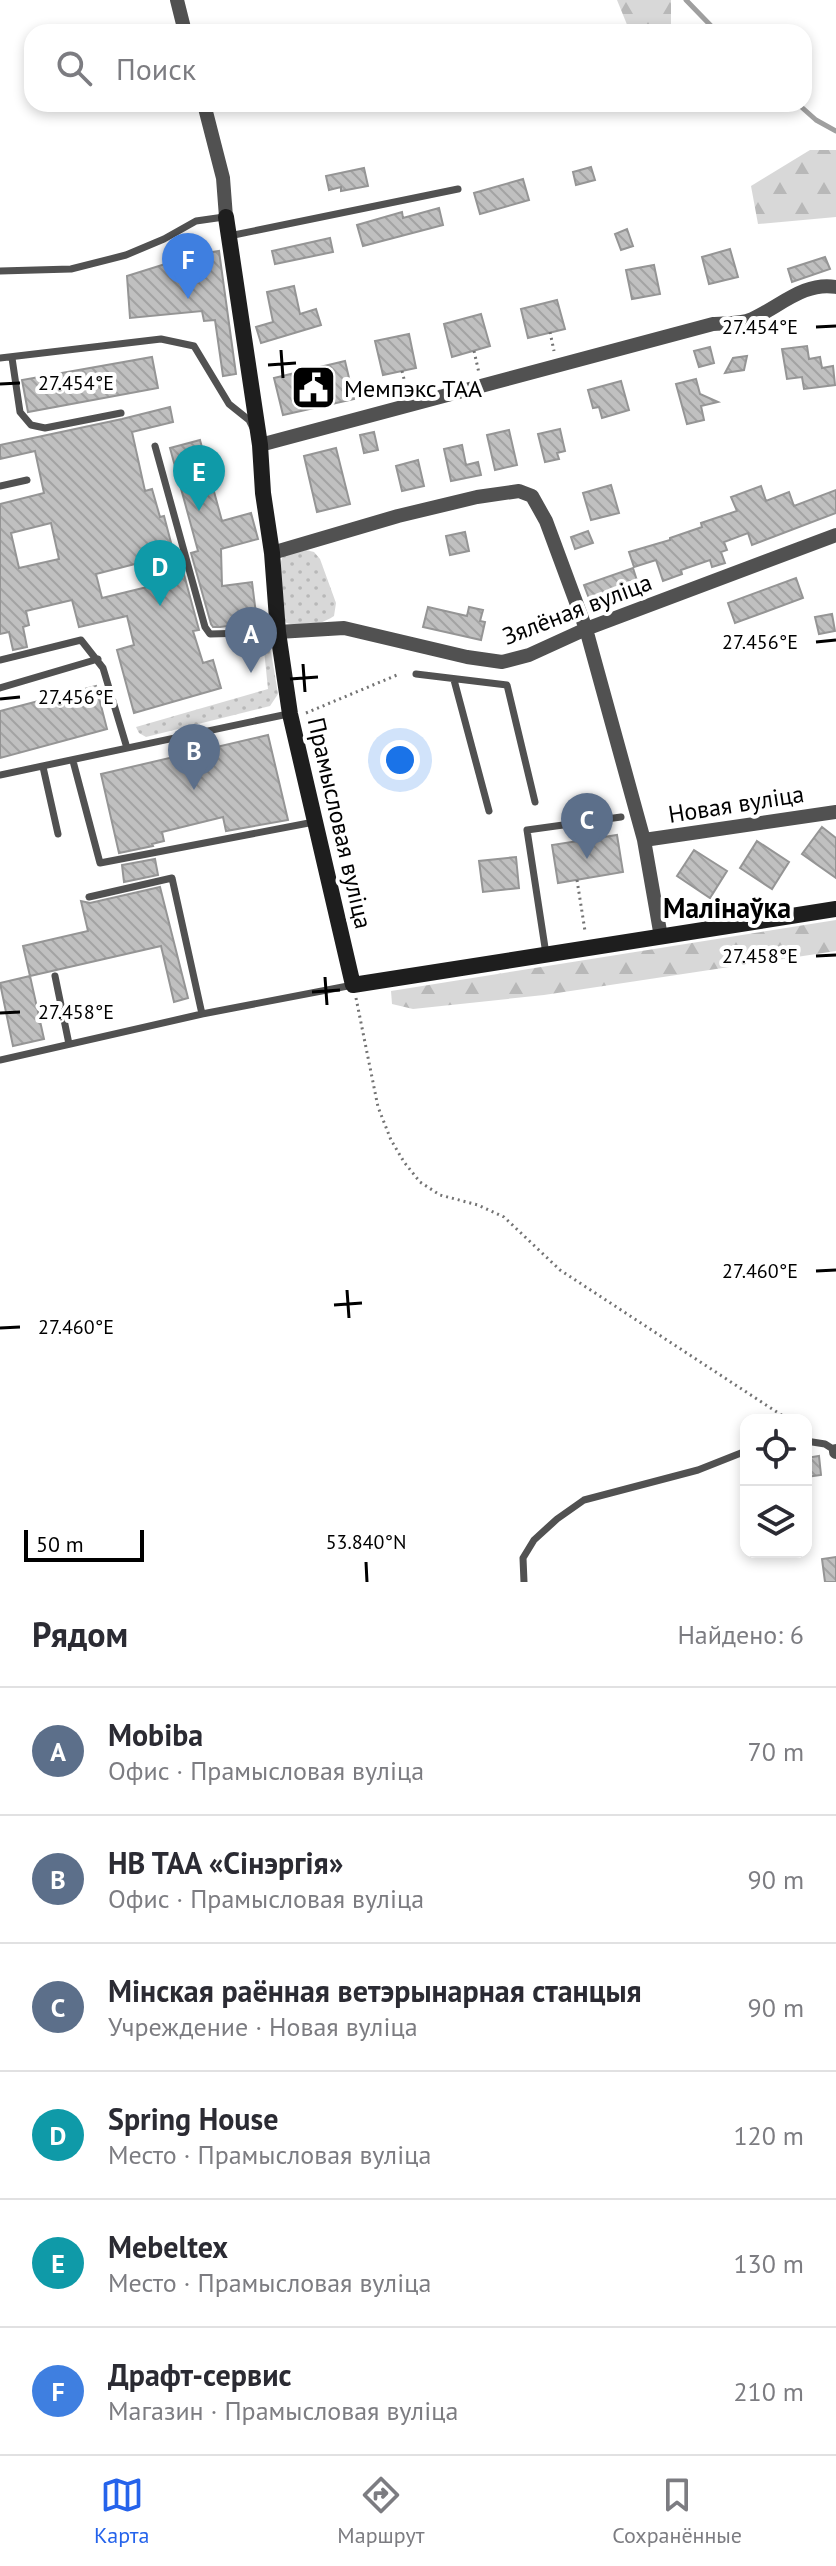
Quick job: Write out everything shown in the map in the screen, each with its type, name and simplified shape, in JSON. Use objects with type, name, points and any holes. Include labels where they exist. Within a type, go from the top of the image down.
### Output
[{"type":"street","points":[[177,0],[183,24]]},
{"type":"street","points":[[206,112],[223,178],[226,217]]},
{"type":"street","name":"Прамысловая вуліца","points":[[226,217],[260,442],[278,632],[291,716],[353,985]]},
{"type":"street","points":[[260,442],[713,324],[749,320],[805,291],[825,285],[836,287]]},
{"type":"street","points":[[272,553],[398,516],[477,497],[519,491],[532,496],[546,521],[586,629],[644,840]]},
{"type":"street","name":"Зялёная вуліца","points":[[278,632],[344,628],[467,657],[502,662],[529,655],[586,629],[836,535]]},
{"type":"street","name":"Новая вуліца","points":[[661,937],[644,840],[836,812]]},
{"type":"street","points":[[353,985],[836,909]]},
{"type":"lane","points":[[229,236],[458,189]]},
{"type":"lane","points":[[0,271],[71,269],[126,255],[196,221],[226,217]]},
{"type":"lane","points":[[0,358],[161,339],[194,346],[229,404],[249,420],[260,442]]},
{"type":"lane","points":[[12,358],[20,412],[31,425],[45,428],[121,413]]},
{"type":"lane","points":[[155,446],[205,627],[210,634],[278,632]]},
{"type":"lane","points":[[0,486],[27,480]]},
{"type":"lane","points":[[0,660],[81,640],[103,668],[127,748]]},
{"type":"lane","points":[[0,688],[98,659]]},
{"type":"lane","points":[[416,674],[507,685],[535,802]]},
{"type":"lane","points":[[454,680],[489,811]]},
{"type":"lane","points":[[0,775],[291,716]]},
{"type":"lane","points":[[73,761],[100,863],[314,822]]},
{"type":"lane","points":[[43,767],[58,834]]},
{"type":"lane","points":[[546,954],[527,830],[621,817]]},
{"type":"lane","points":[[89,897],[172,878],[202,1014]]},
{"type":"lane","points":[[55,976],[69,1044]]},
{"type":"lane","points":[[0,1060],[202,1014],[353,985]]},
{"type":"lane","points":[[812,1442],[825,1444],[836,1451]]},
{"type":"lane","points":[[524,1582],[523,1558],[534,1540],[584,1500],[698,1470],[740,1453]]},
{"type":"path","points":[[550,332],[556,358]]},
{"type":"path","points":[[474,351],[479,377]]},
{"type":"path","points":[[402,371],[408,395]]},
{"type":"path","points":[[291,716],[397,675]]},
{"type":"path","points":[[577,880],[588,948]]},
{"type":"path","points":[[353,985],[378,1107],[391,1140],[420,1182],[440,1195],[478,1205],[504,1217],[560,1270],[780,1414]]},
{"type":"green space","points":[[617,0],[671,0],[671,24],[627,24]]},
{"type":"green space","points":[[810,150],[836,150],[836,217],[758,224],[751,186]]},
{"type":"green space","points":[[306,550],[314,552],[320,559],[336,603],[334,616],[316,624],[296,625],[284,622],[280,565],[283,555]]},
{"type":"green space","points":[[263,640],[269,640],[278,694],[270,706],[146,737],[139,733],[136,727],[268,689]]},
{"type":"green space","points":[[836,920],[836,951],[544,995],[413,1009],[392,1004],[391,991]]},
{"type":"building","points":[[591,167],[595,180],[576,185],[573,172]]},
{"type":"building","points":[[364,168],[368,186],[329,190],[326,176]]},
{"type":"building","points":[[523,179],[529,200],[480,214],[474,193]]},
{"type":"building","points":[[439,208],[443,225],[363,246],[357,225],[402,212],[403,218]]},
{"type":"building","points":[[627,229],[633,246],[621,250],[615,234]]},
{"type":"building","points":[[330,238],[333,252],[275,264],[272,251]]},
{"type":"building","points":[[730,249],[738,277],[709,284],[702,257]]},
{"type":"building","points":[[219,251],[236,374],[223,376],[215,320],[204,321],[202,311],[130,318],[127,276],[194,255]]},
{"type":"building","points":[[825,257],[830,269],[792,282],[788,269]]},
{"type":"building","points":[[654,265],[660,294],[632,299],[626,270]]},
{"type":"building","points":[[294,286],[300,314],[316,309],[321,325],[261,343],[256,327],[273,322],[267,292]]},
{"type":"building","points":[[557,300],[565,329],[528,338],[521,309]]},
{"type":"building","points":[[481,314],[490,346],[452,357],[444,324]]},
{"type":"building","points":[[409,334],[416,368],[383,375],[375,341]]},
{"type":"building","points":[[807,346],[809,359],[820,357],[822,368],[833,366],[835,385],[804,389],[802,377],[787,379],[782,349]]},
{"type":"building","points":[[710,347],[714,363],[699,367],[694,351]]},
{"type":"building","points":[[747,356],[744,370],[725,373],[733,358]]},
{"type":"building","points":[[152,357],[158,388],[28,412],[22,380]]},
{"type":"building","points":[[345,361],[354,399],[283,415],[274,378]]},
{"type":"building","points":[[696,379],[700,394],[718,402],[701,406],[704,420],[687,424],[676,384]]},
{"type":"building","points":[[621,381],[629,410],[602,418],[599,407],[593,408],[588,390]]},
{"type":"building","points":[[170,407],[173,422],[132,432],[145,491],[152,489],[160,517],[164,516],[174,554],[96,574],[102,598],[180,579],[175,556],[179,556],[199,630],[193,631],[203,663],[213,660],[221,688],[134,713],[117,650],[134,645],[127,616],[79,627],[72,600],[26,611],[29,625],[23,627],[27,647],[13,650],[9,632],[0,634],[0,504],[44,493],[35,451],[0,459],[0,445]],"holes":[[[51,523],[59,559],[19,568],[11,533]]]},
{"type":"building","points":[[560,429],[565,451],[557,453],[559,459],[545,462],[538,434]]},
{"type":"building","points":[[509,430],[517,465],[495,470],[487,435]]},
{"type":"building","points":[[374,432],[378,450],[364,453],[360,435]]},
{"type":"building","points":[[200,440],[222,521],[251,513],[258,539],[221,549],[222,586],[252,582],[257,622],[220,627],[211,624],[191,553],[198,551],[170,448]]},
{"type":"building","points":[[462,445],[466,465],[478,462],[481,475],[451,481],[444,449]]},
{"type":"building","points":[[336,448],[350,504],[317,512],[304,456]]},
{"type":"building","points":[[418,460],[424,486],[402,491],[396,466]]},
{"type":"building","points":[[611,485],[619,513],[591,520],[583,493]]},
{"type":"building","points":[[761,486],[766,501],[789,492],[794,506],[836,490],[836,513],[752,545],[748,533],[724,542],[727,550],[721,552],[725,563],[712,567],[710,560],[681,570],[682,574],[663,581],[656,560],[634,567],[629,552],[670,540],[702,527],[701,523],[737,511],[731,497]]},
{"type":"building","points":[[588,531],[593,543],[575,549],[571,537]]},
{"type":"building","points":[[465,532],[469,551],[450,555],[446,536]]},
{"type":"building","points":[[633,568],[638,584],[590,601],[584,585]]},
{"type":"building","points":[[796,578],[803,598],[735,623],[728,603]]},
{"type":"building","points":[[428,607],[467,616],[469,607],[483,610],[480,621],[485,622],[481,640],[423,627]]},
{"type":"building","points":[[832,614],[835,631],[819,634],[815,617]]},
{"type":"building","points":[[96,686],[107,729],[0,758],[0,711]]},
{"type":"building","points":[[268,735],[288,820],[226,831],[223,817],[162,832],[164,841],[119,853],[101,774]]},
{"type":"building","points":[[822,827],[836,838],[836,878],[802,854]]},
{"type":"building","points":[[617,835],[623,872],[558,883],[552,845]]},
{"type":"building","points":[[757,841],[789,862],[772,889],[740,868]]},
{"type":"building","points":[[694,850],[727,871],[710,898],[677,876]]},
{"type":"building","points":[[516,857],[519,888],[483,892],[479,861]]},
{"type":"building","points":[[155,859],[158,875],[124,882],[122,865]]},
{"type":"building","points":[[160,887],[188,998],[174,1002],[161,946],[30,976],[23,946],[88,931],[81,901],[90,903]]},
{"type":"building","points":[[30,976],[44,1039],[13,1046],[0,983]]},
{"type":"building","points":[[819,1456],[821,1475],[812,1476],[812,1457]]},
{"type":"building","points":[[836,1557],[836,1582],[825,1582],[822,1559]]},
{"type":"waterway","name":"Малінаўка","points":[[686,0],[709,24]]},
{"type":"waterway","name":"Малінаўка","points":[[807,112],[836,131]]},
{"type":"place","name":"Драфт-сервис","points":[[188,299]]},
{"type":"place","name":"Мемпэкс ТАА","points":[[313,388]]},
{"type":"place","name":"Mebeltex","points":[[199,511]]},
{"type":"place","name":"Spring House","points":[[160,606]]},
{"type":"place","name":"Mobiba","points":[[251,673]]},
{"type":"place","name":"НВ ТАА «Сінэргія»","points":[[194,790]]},
{"type":"place","name":"Мінская раённая ветэрынарная станцыя","points":[[587,859]]},
{"type":"district","name":"Малінаўка","points":[[727,907]]}]
